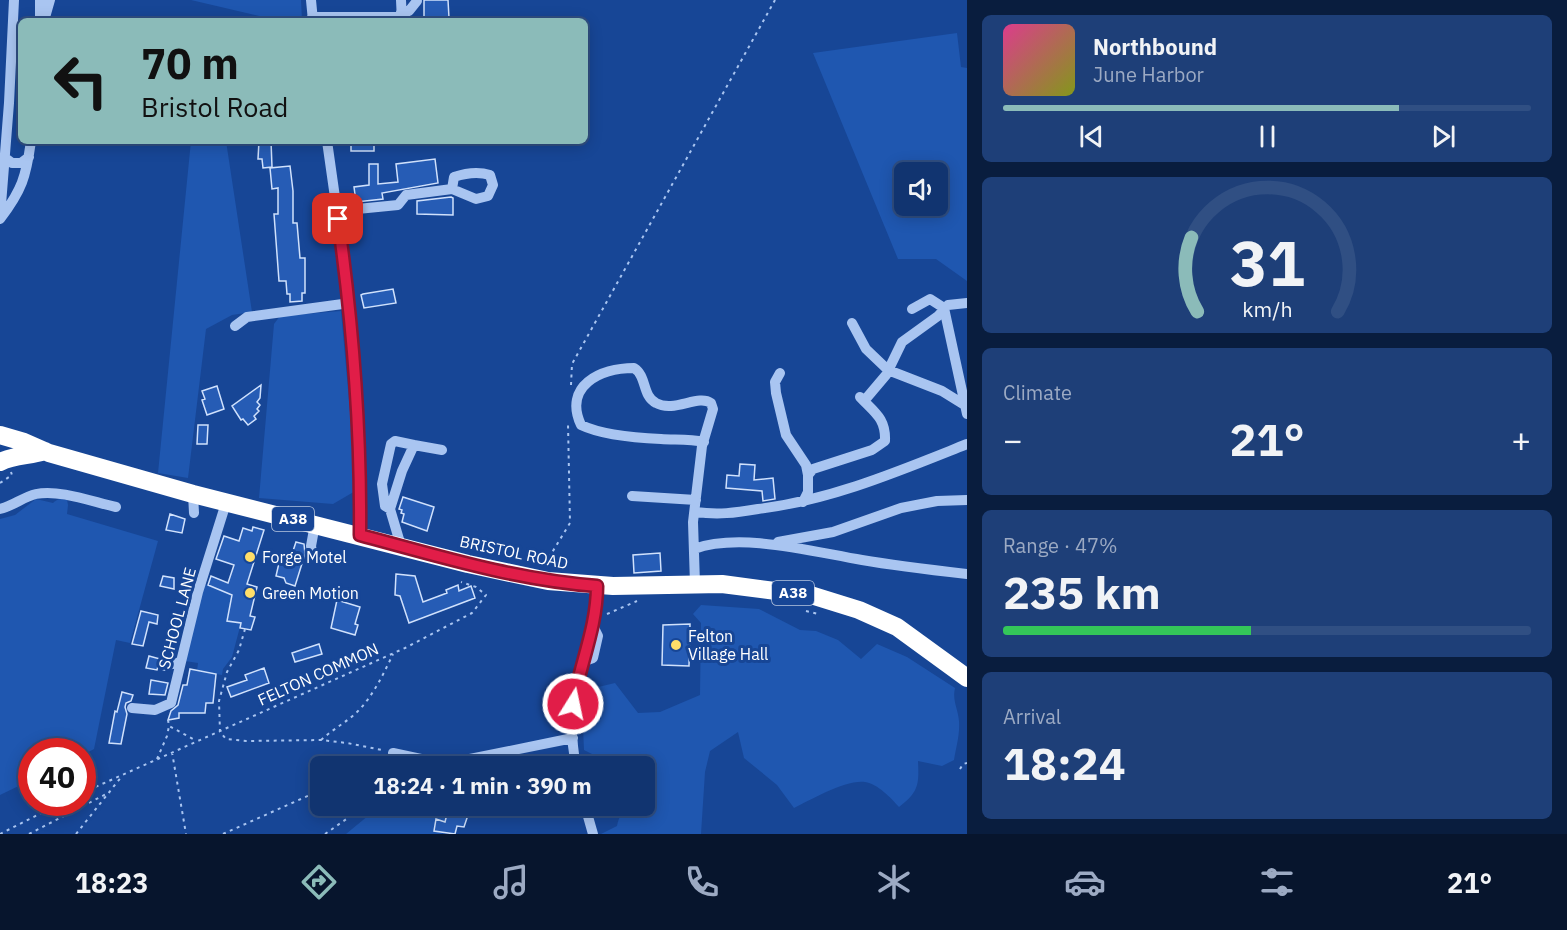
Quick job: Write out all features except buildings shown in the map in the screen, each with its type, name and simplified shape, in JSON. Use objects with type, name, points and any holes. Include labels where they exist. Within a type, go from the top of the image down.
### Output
[{"type":"highway","name":"BRISTOL ROAD","points":[[0,435],[45,451],[226,503],[536,579],[597,586],[722,584],[814,596],[859,610],[897,627],[967,678]]},
{"type":"highway","name":"BRISTOL ROAD","points":[[6,469],[19,455],[34,455],[45,451]]},
{"type":"street","points":[[0,218],[5,102],[14,0]]},
{"type":"street","points":[[40,0],[42,18]]},
{"type":"street","points":[[43,18],[50,0]]},
{"type":"street","points":[[311,0],[312,18]]},
{"type":"street","points":[[401,0],[402,17]]},
{"type":"street","points":[[357,18],[402,17],[417,1]]},
{"type":"street","points":[[0,218],[17,197],[23,183],[31,144]]},
{"type":"street","points":[[327,144],[350,303],[359,417],[360,535]]},
{"type":"street","points":[[4,157],[12,163],[21,163],[29,157]]},
{"type":"street","points":[[337,211],[398,205],[406,195],[452,189]]},
{"type":"street","points":[[912,309],[930,298],[944,308],[965,409]]},
{"type":"street","points":[[236,326],[247,317],[350,303]]},
{"type":"street","points":[[808,475],[813,469],[872,450],[885,441],[884,425],[862,399],[886,375],[902,342],[938,316],[948,305],[967,303]]},
{"type":"street","points":[[852,323],[866,349],[888,370],[942,391],[965,409]]},
{"type":"street","points":[[695,584],[695,506],[704,442],[712,409],[711,403],[701,400],[679,406],[657,404],[650,399],[639,371],[634,368],[595,377],[585,383],[578,392],[575,403],[576,415],[581,425],[592,430],[704,442]]},
{"type":"street","points":[[780,373],[775,382],[776,393],[786,435],[806,465],[808,475],[808,492],[803,502]]},
{"type":"street","points":[[390,509],[385,506],[382,484],[391,444],[395,441],[442,450]]},
{"type":"street","points":[[632,496],[695,506],[716,515],[803,502],[883,478],[967,444]]},
{"type":"street","points":[[401,546],[390,509],[402,471],[414,445]]},
{"type":"street","points":[[0,509],[32,495],[48,493],[116,507]]},
{"type":"street","points":[[193,494],[194,513]]},
{"type":"street","points":[[763,544],[794,541],[832,532],[901,508],[937,501],[967,500]]},
{"type":"street","name":"SCHOOL LANE","points":[[132,708],[155,710],[171,703],[198,592],[226,503]]},
{"type":"street","points":[[313,558],[310,546],[315,524]]},
{"type":"street","points":[[694,549],[719,542],[763,544],[967,574]]},
{"type":"street","points":[[575,756],[573,704],[593,626],[597,606],[597,586]]},
{"type":"street","points":[[165,666],[180,662]]},
{"type":"street","points":[[481,756],[573,738]]},
{"type":"street","points":[[393,753],[407,756]]},
{"type":"street","points":[[588,816],[593,834]]},
{"type":"path","points":[[571,386],[572,364],[775,0]]},
{"type":"path","points":[[536,579],[570,523],[568,420]]},
{"type":"path","points":[[0,483],[6,469]]},
{"type":"path","name":"FELTON COMMON","points":[[96,787],[394,653],[472,613],[486,595],[476,587],[461,582]]},
{"type":"path","points":[[602,618],[611,611],[641,599]]},
{"type":"path","points":[[799,609],[822,615]]},
{"type":"path","points":[[245,629],[237,656],[227,672],[219,701],[220,731],[226,739],[321,740],[393,753]]},
{"type":"path","points":[[321,740],[364,705],[394,653]]},
{"type":"path","points":[[157,759],[167,736],[168,720]]},
{"type":"path","points":[[169,726],[197,741]]},
{"type":"path","points":[[172,752],[186,834]]},
{"type":"path","points":[[960,769],[963,764],[967,763]]},
{"type":"path","points":[[76,834],[124,774]]},
{"type":"path","points":[[29,834],[110,792]]},
{"type":"path","points":[[224,834],[310,795]]},
{"type":"path","points":[[0,834],[35,816]]},
{"type":"path","points":[[326,834],[351,816]]},
{"type":"shaded area","points":[[191,0],[301,0],[302,18],[267,18]]},
{"type":"shaded area","points":[[957,33],[961,67],[967,68],[967,281],[936,259],[898,259],[813,53]]},
{"type":"shaded area","points":[[191,144],[226,144],[252,312],[232,315],[206,329],[188,478],[158,473]]},
{"type":"shaded area","points":[[341,311],[357,490],[333,504],[259,498],[274,324],[280,316]]},
{"type":"shaded area","points":[[36,499],[53,503],[63,499],[67,500],[67,514],[158,541],[130,643],[116,640],[96,739],[18,738],[18,786],[0,795],[0,519],[15,515]]},
{"type":"shaded area","points":[[204,584],[232,595],[227,621],[241,623],[232,657],[223,669],[222,675],[197,671],[198,663],[185,661]]},
{"type":"shaded area","points":[[701,605],[759,609],[800,630],[816,631],[838,640],[861,659],[877,644],[907,657],[955,688],[954,697],[959,726],[954,760],[942,766],[918,761],[918,776],[914,792],[899,807],[875,785],[857,782],[829,791],[794,808],[777,785],[744,758],[738,732],[710,751],[705,772],[701,834],[601,834],[617,826],[621,816],[655,816],[655,756],[594,756],[584,750],[582,704],[594,688],[615,683],[638,713],[660,712],[700,695],[701,623],[693,614]]},
{"type":"shaded area","points":[[368,816],[446,816],[445,822],[437,820],[435,831],[445,834],[346,834]]},
{"type":"place","name":"Forge Motel","points":[[250,557]]},
{"type":"place","name":"Green Motion","points":[[250,593]]},
{"type":"place","name":"Felton Village Hall","points":[[676,645]]},
{"type":"route","points":[[338,219],[350,303],[359,417],[360,535],[468,564],[536,579],[597,586],[595,619],[578,674],[573,704]]}]
